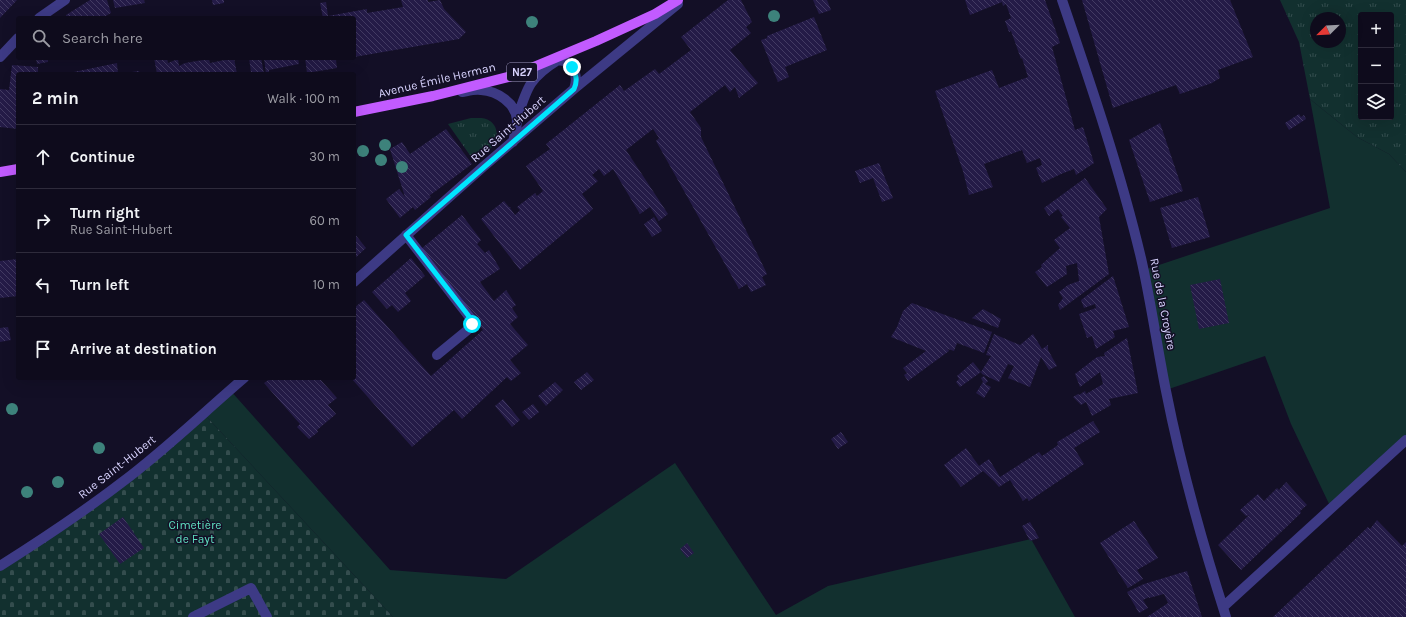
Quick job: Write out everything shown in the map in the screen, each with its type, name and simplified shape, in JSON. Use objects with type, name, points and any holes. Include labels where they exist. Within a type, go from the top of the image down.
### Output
[{"type":"main road","name":"Avenue Émile Herman","points":[[356,112],[433,96],[512,76],[586,46],[655,14],[678,0]]},
{"type":"main road","points":[[0,172],[16,169]]},
{"type":"street","points":[[43,16],[65,0]]},
{"type":"street","name":"Rue Saint-Hubert","points":[[356,280],[574,89],[683,0]]},
{"type":"street","name":"Rue de la Croyère","points":[[1062,0],[1092,86],[1134,231],[1144,270],[1166,390],[1190,500],[1224,612]]},
{"type":"street","points":[[0,57],[16,40]]},
{"type":"street","points":[[513,142],[517,119],[531,83],[542,70],[557,60],[586,46]]},
{"type":"street","points":[[544,63],[557,60],[567,63],[572,67],[576,75],[577,82],[574,89]]},
{"type":"street","points":[[433,96],[481,90],[496,93],[513,107],[517,119]]},
{"type":"street","points":[[406,235],[471,319],[472,324],[470,328],[437,355]]},
{"type":"street","name":"Rue Saint-Hubert","points":[[0,566],[33,546],[121,483],[204,414],[242,380]]},
{"type":"street","points":[[1224,612],[1406,440]]},
{"type":"street","points":[[193,617],[251,588],[267,617]]},
{"type":"green space","points":[[1280,0],[1406,0],[1406,172],[1389,154],[1357,137],[1310,99],[1299,42]]},
{"type":"green space","points":[[1310,99],[1357,137],[1389,154],[1406,172],[1406,440],[1331,508],[1291,424],[1265,356],[1166,390],[1144,270],[1330,208]]},
{"type":"green space","points":[[471,118],[488,120],[495,127],[497,134],[494,144],[490,149],[474,161],[448,124]]},
{"type":"green space","points":[[230,390],[390,570],[506,579],[675,463],[776,615],[828,586],[1031,539],[1075,617],[393,617],[204,414]]},
{"type":"green space","name":"Cimetière de Fayt","points":[[204,414],[393,617],[0,617],[0,566],[33,546]]},
{"type":"building","points":[[0,0],[17,0],[0,18]]},
{"type":"building","points":[[90,0],[107,0],[111,13],[106,16],[66,15]]},
{"type":"building","points":[[113,0],[144,0],[145,3],[115,8]]},
{"type":"building","points":[[212,0],[224,0],[224,3],[213,5]]},
{"type":"building","points":[[401,0],[428,0],[428,2],[440,0],[444,9],[466,32],[459,39],[356,57],[356,16],[328,16],[367,9],[367,13],[403,7]]},
{"type":"building","points":[[728,0],[741,0],[752,22],[746,27],[751,33],[730,50],[758,83],[739,98],[735,87],[730,92],[725,85],[690,112],[701,128],[701,137],[767,274],[762,277],[766,285],[751,292],[747,284],[739,289],[656,141],[659,138],[653,129],[626,150],[668,214],[659,221],[650,207],[640,214],[613,169],[604,176],[599,169],[592,175],[598,181],[582,194],[593,209],[520,270],[481,219],[504,201],[509,207],[511,207],[510,208],[515,215],[520,210],[517,207],[535,193],[537,196],[543,191],[526,166],[550,149],[546,144],[620,85],[624,91],[655,69],[659,74],[691,50],[681,37]]},
{"type":"building","points":[[813,0],[827,0],[831,10],[819,14]]},
{"type":"building","points":[[965,0],[1045,0],[1060,43],[1052,47],[1075,130],[1083,127],[1094,163],[1076,175],[1074,169],[1042,183],[1036,168],[1042,165],[1040,158],[1027,163],[1022,150],[984,164],[993,187],[969,195],[963,171],[935,91],[992,70],[999,88],[1028,77],[1011,31],[1009,32],[1005,21],[1011,18],[1006,4],[1003,6],[1002,2],[970,15]]},
{"type":"building","points":[[1082,0],[1230,0],[1253,57],[1218,70],[1220,78],[1212,83],[1180,94],[1176,85],[1113,108]]},
{"type":"building","points":[[326,2],[328,16],[323,16],[320,3]]},
{"type":"building","points":[[814,17],[827,50],[785,67],[789,77],[778,82],[761,40],[767,38],[767,36]]},
{"type":"building","points":[[36,60],[48,60],[48,62],[37,64]]},
{"type":"building","points":[[154,60],[167,60],[168,63],[178,60],[179,66],[185,63],[203,60],[209,60],[210,63],[224,60],[234,60],[237,72],[157,72]]},
{"type":"building","points":[[249,60],[261,60],[264,72],[251,72]]},
{"type":"building","points":[[264,60],[298,60],[299,64],[266,72]]},
{"type":"building","points":[[305,60],[336,60],[337,68],[307,72]]},
{"type":"building","points":[[117,63],[118,72],[74,72]]},
{"type":"building","points":[[12,65],[38,67],[38,72],[16,72],[16,129],[0,127],[0,89],[9,90]]},
{"type":"building","points":[[1299,114],[1301,117],[1304,115],[1306,119],[1289,130],[1285,123]]},
{"type":"building","points":[[1160,123],[1183,191],[1150,202],[1129,140]]},
{"type":"building","points":[[446,129],[472,164],[429,196],[431,197],[415,210],[413,207],[400,218],[386,199],[399,189],[405,197],[390,149],[402,142],[410,154]]},
{"type":"building","points":[[879,163],[893,198],[882,202],[873,178],[860,183],[855,171]]},
{"type":"building","points":[[1085,178],[1107,209],[1099,217],[1109,274],[1060,310],[1058,305],[1063,298],[1059,292],[1068,285],[1079,281],[1077,263],[1066,266],[1067,274],[1047,287],[1035,272],[1042,267],[1041,265],[1060,248],[1054,240],[1070,228],[1061,217],[1063,216],[1058,209],[1049,216],[1044,208]]},
{"type":"building","points":[[1198,197],[1210,237],[1172,248],[1160,208]]},
{"type":"building","points":[[462,215],[481,240],[477,244],[485,253],[489,250],[500,269],[480,282],[494,301],[506,290],[516,305],[512,308],[518,317],[510,324],[528,345],[510,360],[521,373],[511,381],[507,377],[462,419],[454,410],[412,447],[353,380],[356,380],[356,306],[364,300],[431,376],[483,330],[421,249]]},
{"type":"building","points":[[654,217],[662,231],[652,237],[644,224]]},
{"type":"building","points":[[356,236],[366,248],[356,257]]},
{"type":"building","points":[[411,258],[425,276],[405,293],[411,301],[398,312],[392,305],[387,309],[372,292]]},
{"type":"building","points":[[16,259],[16,296],[0,298],[0,261]]},
{"type":"building","points":[[1113,276],[1129,327],[1113,331],[1115,337],[1096,349],[1092,336],[1087,338],[1079,314],[1096,308],[1095,304],[1084,308],[1081,300]]},
{"type":"building","points":[[1220,279],[1229,323],[1199,329],[1190,285]]},
{"type":"building","points":[[912,303],[992,332],[984,353],[957,343],[954,351],[948,349],[949,351],[908,381],[904,375],[907,373],[903,368],[926,351],[891,337],[897,327],[903,311]]},
{"type":"building","points":[[983,309],[1001,319],[998,328],[972,318]]},
{"type":"building","points":[[8,327],[11,340],[0,342],[0,328]]},
{"type":"building","points":[[994,334],[1020,345],[1033,334],[1042,349],[1048,345],[1048,350],[1057,366],[1049,370],[1041,357],[1030,387],[1008,378],[1014,366],[1008,364],[999,382],[982,374],[981,372],[991,356],[986,355]]},
{"type":"building","points":[[1127,338],[1138,393],[1109,399],[1111,405],[1092,416],[1086,402],[1081,405],[1073,397],[1085,391],[1086,394],[1103,384],[1100,372],[1080,387],[1075,374],[1097,357],[1105,356],[1104,353]]},
{"type":"building","points":[[973,362],[981,372],[960,387],[956,382],[959,379],[957,376]]},
{"type":"building","points":[[587,372],[594,380],[581,390],[574,382]]},
{"type":"building","points":[[984,376],[988,381],[985,384],[991,387],[984,398],[976,393],[983,382],[981,378]]},
{"type":"building","points":[[268,380],[321,380],[337,398],[328,405],[336,414],[309,439],[297,427],[300,424],[264,383]]},
{"type":"building","points":[[555,382],[563,390],[546,406],[538,396]]},
{"type":"building","points":[[503,399],[520,420],[512,427],[495,406]]},
{"type":"building","points":[[533,404],[539,412],[529,420],[522,412]]},
{"type":"building","points":[[1093,421],[1100,432],[1074,448],[1084,464],[1029,501],[1027,498],[1023,501],[1010,480],[999,487],[983,471],[961,487],[944,465],[966,448],[979,466],[989,459],[1000,477],[1039,452],[1042,456],[1058,445],[1057,442]]},
{"type":"building","points":[[841,432],[848,442],[838,449],[831,439]]},
{"type":"building","points":[[1286,482],[1307,505],[1300,511],[1301,513],[1241,570],[1218,545],[1249,515],[1246,516],[1240,510],[1258,494],[1264,501],[1277,488],[1279,490]]},
{"type":"building","points":[[123,517],[144,548],[120,564],[99,534]]},
{"type":"building","points":[[1377,520],[1402,546],[1406,542],[1406,617],[1273,617],[1368,527],[1370,529]]},
{"type":"building","points":[[1134,521],[1158,558],[1137,570],[1143,579],[1128,588],[1100,543]]},
{"type":"building","points":[[1030,522],[1039,538],[1030,541],[1022,526]]},
{"type":"building","points":[[687,543],[694,553],[687,558],[680,549]]},
{"type":"building","points":[[1187,571],[1202,617],[1147,617],[1168,603],[1164,594],[1149,597],[1143,600],[1148,608],[1139,613],[1127,592],[1144,584]]},
{"type":"route","points":[[472,324],[471,319],[406,235],[574,89],[577,82],[576,75],[572,67]]}]
